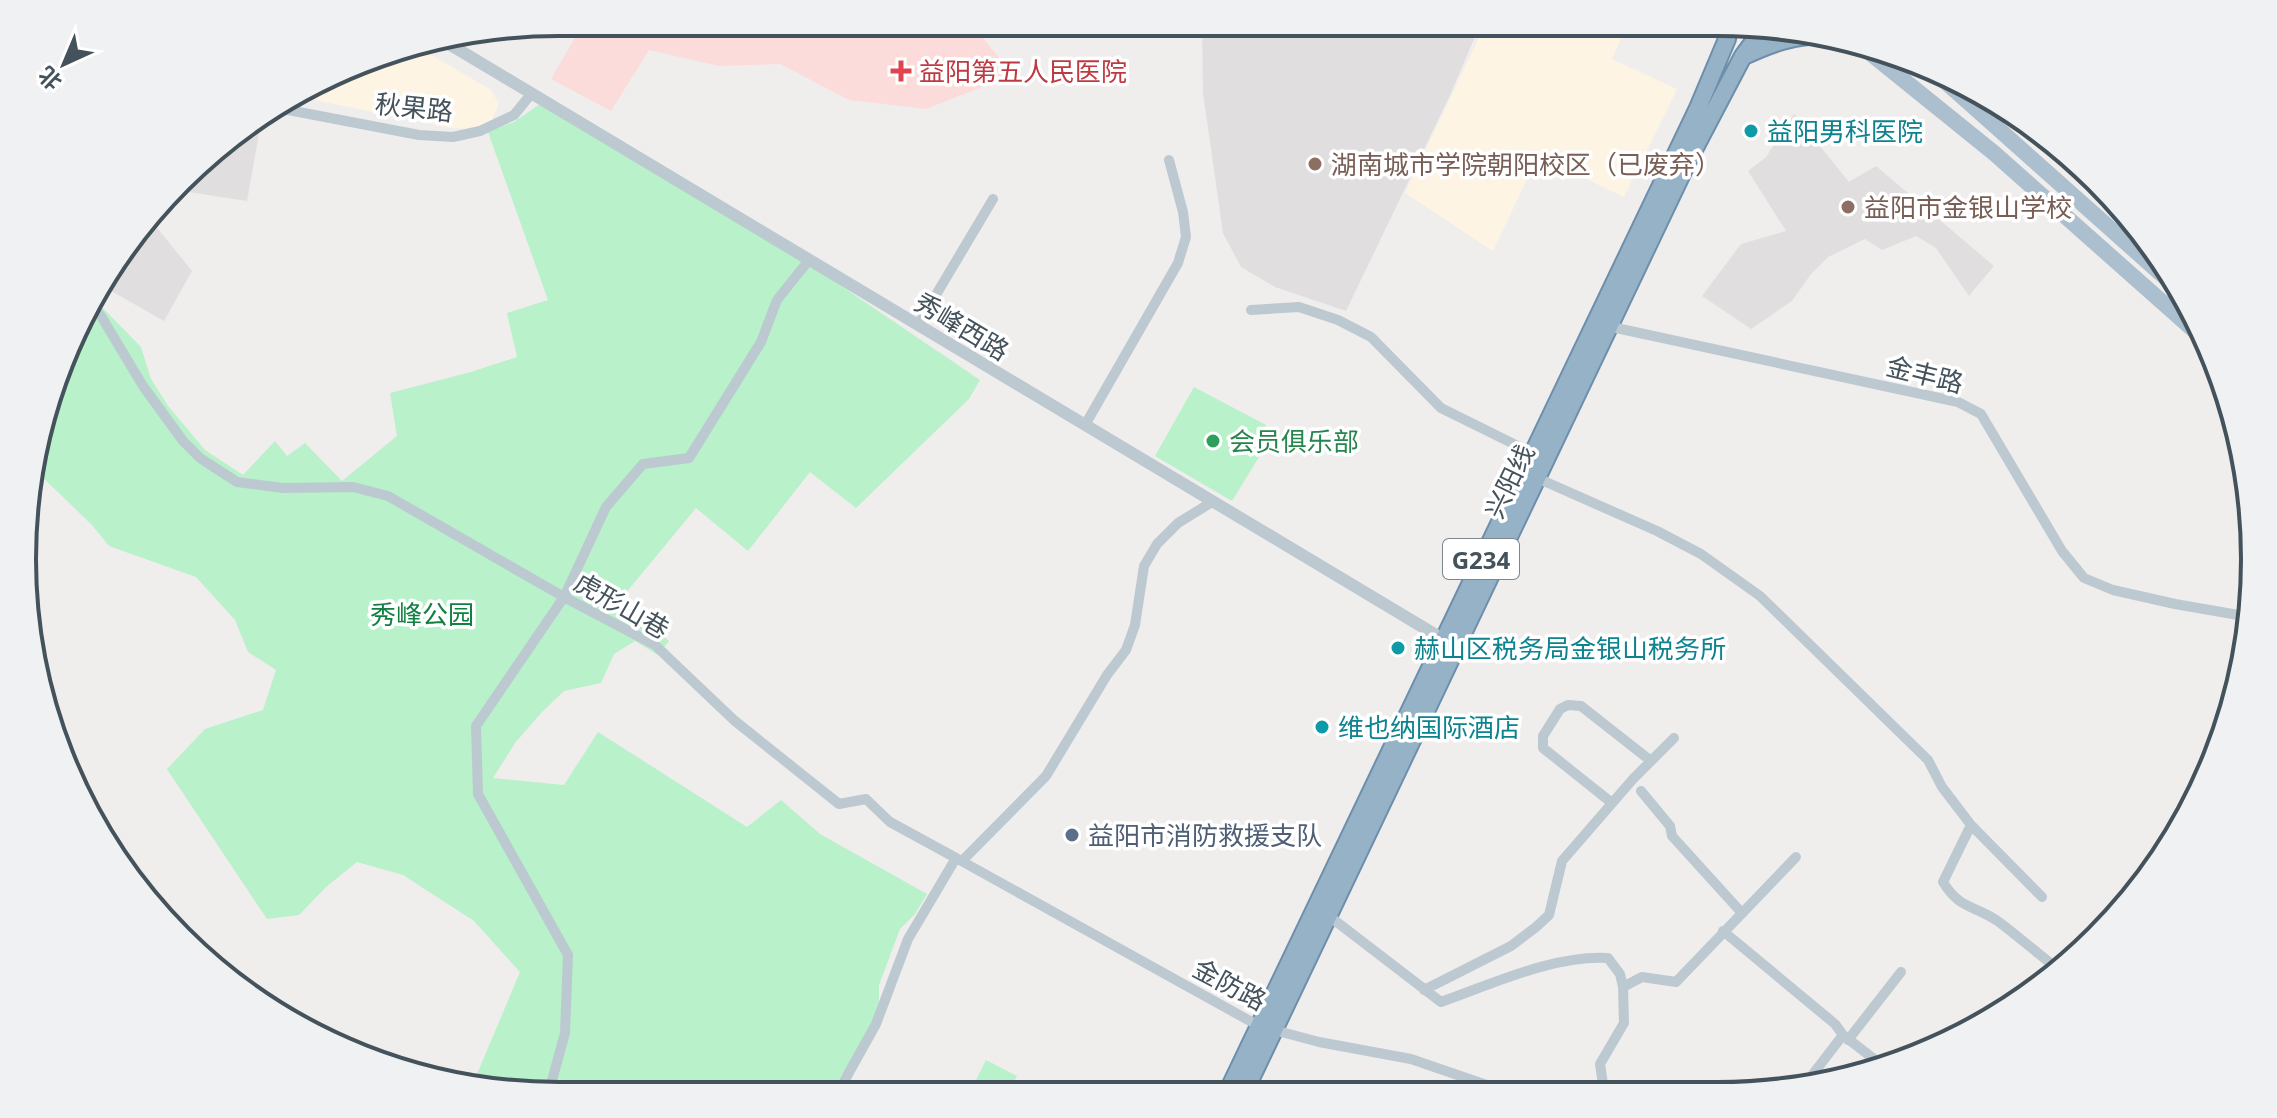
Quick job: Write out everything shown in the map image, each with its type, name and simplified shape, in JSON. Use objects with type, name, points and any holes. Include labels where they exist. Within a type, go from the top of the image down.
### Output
[{"type":"highway","name":"兴阳线","points":[[1248,1082],[1266,1028],[1450,643],[1537,478],[1727,36]]},
{"type":"highway","name":"兴阳线","points":[[1234,1082],[1329,916],[1532,453],[1743,56],[1757,37]]},
{"type":"highway","points":[[1743,56],[1782,40]]},
{"type":"main road","points":[[1882,63],[1994,153],[2183,321]]},
{"type":"main road","points":[[1965,98],[2139,249]]},
{"type":"street","name":"秀峰西路","points":[[454,47],[1450,643]]},
{"type":"street","name":"秋果路","points":[[290,110],[419,135],[453,137],[480,131],[514,115],[532,93]]},
{"type":"street","points":[[1085,425],[1178,263],[1186,237],[1183,212],[1169,160]]},
{"type":"street","points":[[918,325],[993,199]]},
{"type":"street","points":[[552,1082],[565,1033],[568,955],[478,794],[476,726],[564,597],[606,507],[643,464],[689,458],[761,342],[777,300],[809,260]]},
{"type":"street","points":[[1251,310],[1299,307],[1338,320],[1371,337],[1441,408],[1532,453]]},
{"type":"street","name":"虎形山巷","points":[[98,313],[143,386],[183,441],[200,458],[237,482],[283,488],[353,487],[388,496],[564,597],[655,645],[735,721],[839,804],[866,799],[890,822],[959,859]]},
{"type":"street","name":"金丰路","points":[[1601,325],[1958,402],[1981,414],[2062,551],[2084,578],[2113,590],[2238,615]]},
{"type":"street","points":[[1537,478],[1701,554],[1760,596],[1928,760],[1942,787],[1971,825],[2042,897]]},
{"type":"street","points":[[844,1082],[876,1024],[908,939],[959,859],[996,829],[1046,776],[1107,675],[1126,650],[1135,625],[1144,566],[1157,544],[1178,523],[1212,502]]},
{"type":"street","points":[[1612,803],[1543,748],[1543,736],[1560,709],[1568,705],[1581,706],[1651,761]]},
{"type":"street","points":[[1424,990],[1511,946],[1549,915],[1562,861],[1674,738]]},
{"type":"street","points":[[1641,791],[1670,826],[1672,836],[1741,912]]},
{"type":"street","points":[[1971,825],[1943,882],[1952,896],[1995,920],[2050,963]]},
{"type":"street","points":[[1623,987],[1642,977],[1676,982],[1796,857]]},
{"type":"street","name":"金防路","points":[[959,859],[1266,1028],[1319,1042],[1411,1059],[1478,1082]]},
{"type":"street","points":[[1329,916],[1441,1002],[1547,966],[1593,957],[1608,958],[1620,974],[1624,1023],[1600,1064],[1603,1082]]},
{"type":"street","points":[[1723,931],[1873,1058]]},
{"type":"street","points":[[1815,1073],[1901,972]]},
{"type":"shaded area","name":"益阳第五人民医院","points":[[576,36],[981,36],[1013,75],[926,109],[849,100],[780,64],[719,66],[649,50],[611,111],[551,79]]},
{"type":"shaded area","name":"湖南城市学院朝阳校区（已废弃）","points":[[1202,36],[1475,36],[1346,311],[1275,287],[1241,267],[1223,233],[1203,93]]},
{"type":"shaded area","points":[[1480,36],[1622,36],[1612,59],[1677,89],[1624,197],[1538,156],[1493,251],[1405,193]]},
{"type":"shaded area","points":[[428,53],[491,90],[499,104],[492,120],[473,129],[451,128],[310,99],[359,76]]},
{"type":"shaded area","name":"益阳市金银山学校","points":[[1794,114],[1849,182],[1876,166],[1994,266],[1969,296],[1936,248],[1916,236],[1882,250],[1865,239],[1828,257],[1792,301],[1751,329],[1702,296],[1741,244],[1786,231],[1748,171],[1766,157]]},
{"type":"shaded area","points":[[260,130],[247,201],[187,192]]},
{"type":"shaded area","points":[[156,226],[192,271],[164,321],[110,290]]},
{"type":"green space","name":"秀峰公园","points":[[540,104],[803,260],[980,380],[969,399],[856,508],[810,472],[748,551],[696,508],[620,600],[669,641],[658,655],[635,641],[614,654],[601,683],[564,691],[515,743],[493,778],[564,785],[598,732],[747,827],[781,800],[820,834],[927,894],[915,914],[900,929],[879,985],[879,1007],[837,1082],[559,1082],[476,1075],[520,972],[474,921],[403,875],[357,862],[326,887],[299,915],[267,919],[167,769],[205,729],[263,710],[276,670],[248,652],[235,620],[196,577],[109,546],[42,477],[64,391],[101,306],[141,347],[151,379],[168,406],[205,450],[243,475],[275,441],[287,456],[305,443],[342,481],[397,436],[390,393],[517,357],[507,313],[548,300],[488,132],[514,122]]},
{"type":"green space","name":"会员俱乐部","points":[[1194,387],[1266,425],[1259,457],[1232,501],[1155,456]]},
{"type":"green space","points":[[986,1060],[1017,1076],[1014,1082],[975,1082]]},
{"type":"place","name":"益阳第五人民医院","points":[[901,71]]},
{"type":"place","name":"益阳男科医院","points":[[1751,131]]},
{"type":"place","name":"湖南城市学院朝阳校区（已废弃）","points":[[1315,164]]},
{"type":"place","name":"益阳市金银山学校","points":[[1848,207]]},
{"type":"place","name":"会员俱乐部","points":[[1213,441]]},
{"type":"place","name":"赫山区税务局金银山税务所","points":[[1398,648]]},
{"type":"place","name":"维也纳国际酒店","points":[[1322,727]]},
{"type":"place","name":"益阳市消防救援支队","points":[[1072,835]]}]
